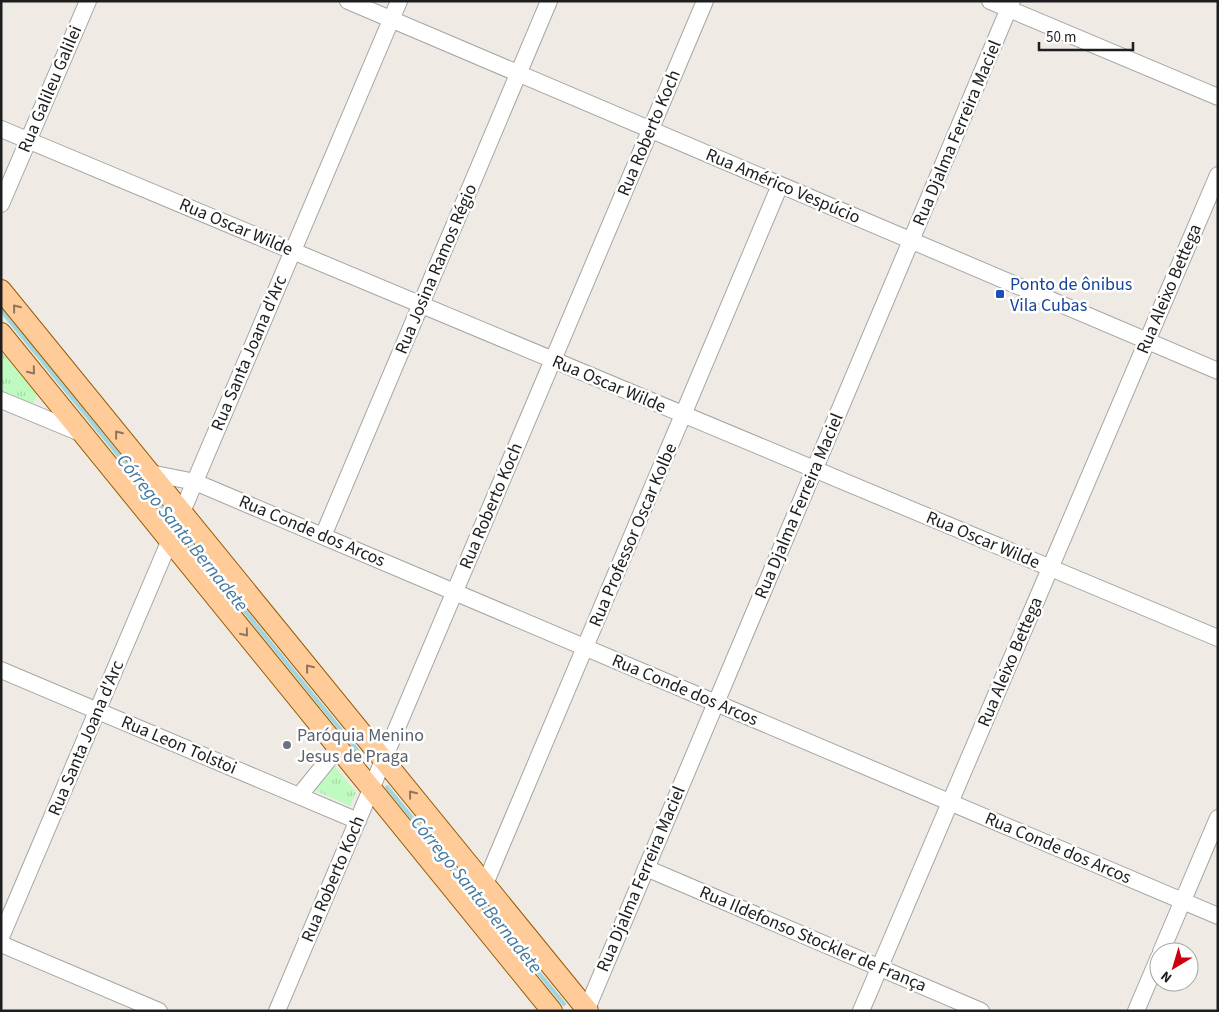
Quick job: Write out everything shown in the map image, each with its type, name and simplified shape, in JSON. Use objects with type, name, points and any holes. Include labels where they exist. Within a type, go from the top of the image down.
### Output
[{"type":"main road","points":[[1,290],[587,1010]]},
{"type":"main road","points":[[1,333],[552,1011]]},
{"type":"street","name":"Rua Galileu Galilei","points":[[1,204],[88,1]]},
{"type":"street","name":"Rua Américo Vespúcio","points":[[348,1],[1218,372]]},
{"type":"street","name":"Rua Santa Joana d'Arc","points":[[182,512],[399,1]]},
{"type":"street","name":"Rua Josina Ramos Régio","points":[[324,536],[549,1]]},
{"type":"street","name":"Rua Roberto Koch","points":[[277,1011],[705,1]]},
{"type":"street","points":[[990,1],[1011,5],[1218,97]]},
{"type":"street","name":"Rua Djalma Ferreira Maciel","points":[[587,1010],[1011,5]]},
{"type":"street","name":"Rua Oscar Wilde","points":[[1,129],[1218,638]]},
{"type":"street","name":"Rua Aleixo Bettega","points":[[861,1011],[1218,175]]},
{"type":"street","name":"Rua Professor Oscar Kolbe","points":[[485,884],[780,185]]},
{"type":"street","points":[[26,410],[38,410],[46,402],[49,392]]},
{"type":"street","points":[[1,400],[83,434]]},
{"type":"street","name":"Rua Conde dos Arcos","points":[[150,472],[195,482],[1218,916]]},
{"type":"street","name":"Rua Santa Joana d'Arc","points":[[1,937],[170,540]]},
{"type":"street","name":"Rua Leon Tolstoi","points":[[1,670],[358,821]]},
{"type":"street","points":[[299,796],[338,748]]},
{"type":"street","points":[[1165,942],[1218,818]]},
{"type":"street","name":"Rua Ildefonso Stockler de França","points":[[646,868],[981,1011]]},
{"type":"street","points":[[1,944],[159,1011]]},
{"type":"street","points":[[1136,1011],[1149,980]]},
{"type":"green space","points":[[1,348],[37,392],[33,403],[27,403],[1,392]]},
{"type":"green space","points":[[333,764],[356,792],[350,806],[312,789]]},
{"type":"waterway","name":"Córrego Santa Bernadete","points":[[1,310],[362,756]]},
{"type":"waterway","name":"Córrego Santa Bernadete","points":[[387,787],[564,1004]]},
{"type":"place","name":"Ponto de ônibus Vila Cubas","points":[[1000,294]]},
{"type":"place","name":"Paróquia Menino Jesus de Praga","points":[[287,745]]}]
